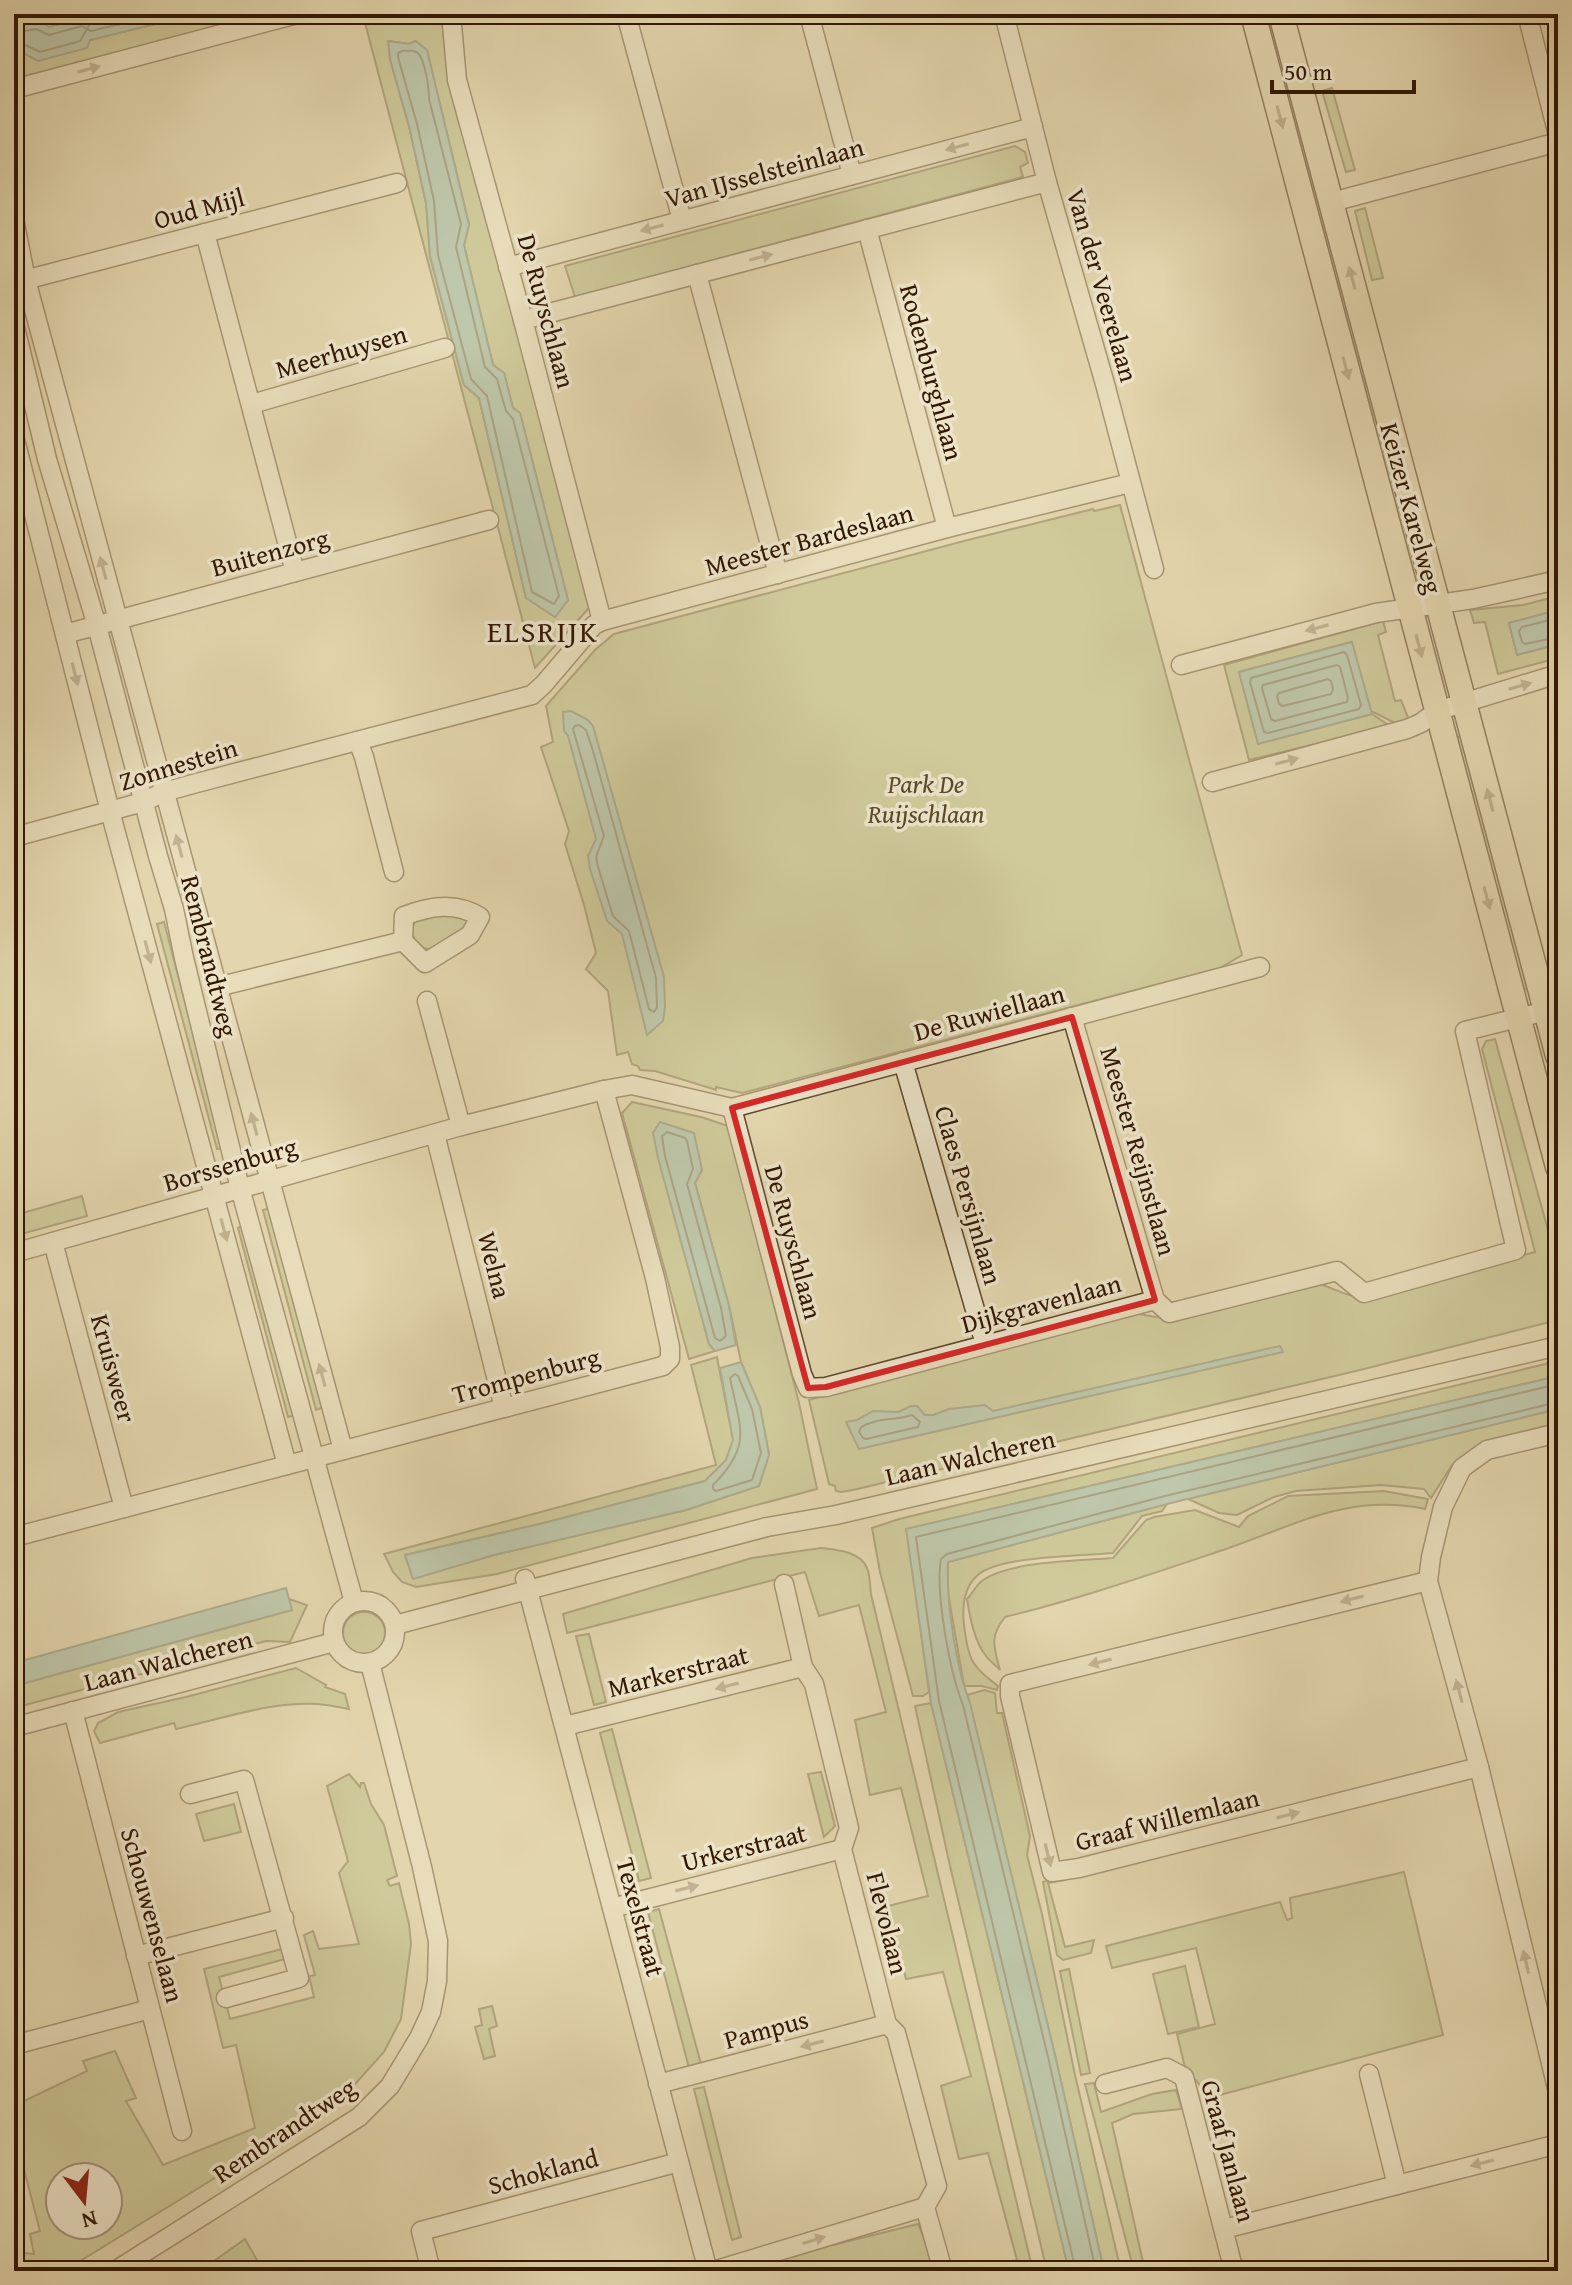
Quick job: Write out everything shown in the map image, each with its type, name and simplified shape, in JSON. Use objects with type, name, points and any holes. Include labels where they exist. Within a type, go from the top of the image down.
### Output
[{"type":"main road","name":"Keizer Karelweg","points":[[1253,14],[1558,1167]]},
{"type":"main road","name":"Keizer Karelweg","points":[[1281,14],[1465,703],[1552,1009],[1558,1056]]},
{"type":"street","points":[[14,89],[297,14]]},
{"type":"street","name":"De Ruyschlaan","points":[[451,14],[457,80],[602,621]]},
{"type":"street","points":[[626,14],[682,220]]},
{"type":"street","points":[[809,14],[852,175]]},
{"type":"street","name":"Van der Veerelaan","points":[[1004,14],[1154,569]]},
{"type":"street","points":[[1527,14],[1558,135]]},
{"type":"street","name":"Van IJsselsteinlaan","points":[[508,267],[1033,127]]},
{"type":"street","points":[[1332,202],[1558,142]]},
{"type":"street","points":[[523,320],[1047,182]]},
{"type":"street","name":"Oud Mijl","points":[[20,282],[397,183]]},
{"type":"street","name":"Rembrandtweg","points":[[14,219],[20,282],[117,620],[343,1450]]},
{"type":"street","name":"Rodenburghlaan","points":[[867,229],[947,528]]},
{"type":"street","name":"Meerhuysen","points":[[205,233],[295,572]]},
{"type":"street","points":[[697,274],[778,574]]},
{"type":"street","name":"Rembrandtweg","points":[[14,323],[47,459],[97,626],[174,909],[240,1188],[354,1602]]},
{"type":"street","name":"Meerhuysen","points":[[252,404],[445,348]]},
{"type":"street","points":[[14,436],[18,467],[287,1465]]},
{"type":"street","points":[[18,467],[47,459]]},
{"type":"street","name":"Meester Bardeslaan","points":[[532,695],[585,634],[602,621],[947,528],[1130,483]]},
{"type":"street","name":"Buitenzorg","points":[[65,634],[489,520]]},
{"type":"street","points":[[1181,665],[1376,613],[1473,599],[1558,580]]},
{"type":"street","points":[[1212,782],[1407,729],[1437,711],[1558,674]]},
{"type":"street","name":"Zonnestein","points":[[14,837],[143,802],[164,792],[532,695]]},
{"type":"street","points":[[358,741],[394,872]]},
{"type":"street","points":[[217,987],[403,941]]},
{"type":"street","name":"De Ruwiellaan","points":[[732,1108],[1260,967]]},
{"type":"street","points":[[427,1001],[461,1126]]},
{"type":"street","points":[[1518,1017],[1552,1009]]},
{"type":"street","name":"Meester Reijnstlaan","points":[[1072,1017],[1155,1300]]},
{"type":"street","name":"Dijkgravenlaan","points":[[808,1388],[826,1387],[1155,1300],[1169,1313],[1337,1271],[1364,1293],[1516,1250],[1465,1031],[1518,1017]]},
{"type":"street","name":"Claes Persijnlaan","points":[[903,1062],[985,1344]]},
{"type":"street","name":"Borssenburg","points":[[14,1253],[461,1126],[604,1090],[632,1085],[732,1108]]},
{"type":"street","name":"Trompenburg","points":[[14,1537],[663,1366],[670,1359],[670,1347],[655,1278],[604,1090]]},
{"type":"street","name":"De Ruyschlaan","points":[[732,1108],[808,1388]]},
{"type":"street","name":"Welna","points":[[435,1134],[504,1408]]},
{"type":"street","name":"Kruisweer","points":[[53,1242],[124,1508]]},
{"type":"street","name":"Laan Walcheren","points":[[395,1625],[526,1583],[767,1527],[836,1515],[1558,1346]]},
{"type":"street","points":[[1558,1433],[1487,1450],[1462,1468],[1443,1507],[1428,1581],[1479,1767],[1558,2092]]},
{"type":"street","name":"Graaf Willemlaan","points":[[1428,1581],[1010,1684],[1010,1696],[1052,1872],[1479,1767]]},
{"type":"street","name":"Texelstraat","points":[[526,1583],[710,2271]]},
{"type":"street","name":"Flevolaan","points":[[784,1584],[803,1667],[814,1684],[849,1828],[842,1849],[887,2024],[896,2033],[937,2186],[925,2207],[943,2271]]},
{"type":"street","points":[[364,1600],[384,1607],[395,1625],[395,1642],[385,1656],[370,1663],[345,1657],[334,1642],[332,1630],[335,1618],[343,1608],[354,1602],[364,1600]]},
{"type":"street","name":"Laan Walcheren","points":[[14,1727],[334,1642]]},
{"type":"street","name":"Rembrandtweg","points":[[115,2271],[359,2117],[390,2086],[431,2012],[437,1981],[438,1941],[370,1663]]},
{"type":"street","name":"Markerstraat","points":[[565,1726],[803,1667]]},
{"type":"street","name":"Schouwenselaan","points":[[73,1711],[182,2131]]},
{"type":"street","points":[[190,1794],[244,1780],[299,1978],[226,1998]]},
{"type":"street","name":"Urkerstraat","points":[[612,1908],[842,1849]]},
{"type":"street","points":[[136,1956],[284,1918]]},
{"type":"street","points":[[14,2045],[150,2009]]},
{"type":"street","name":"Pampus","points":[[658,2084],[887,2024]]},
{"type":"street","name":"Graaf Janlaan","points":[[1105,2084],[1167,2068],[1184,2077],[1234,2271]]},
{"type":"street","points":[[1369,2074],[1397,2185]]},
{"type":"street","points":[[1224,2229],[1558,2144]]},
{"type":"street","name":"Schokland","points":[[431,2271],[421,2231],[679,2162]]},
{"type":"street","points":[[710,2271],[925,2207]]},
{"type":"highlighted area","points":[[1072,1017],[1155,1300],[826,1387],[808,1388],[732,1108]]},
{"type":"green space","points":[[196,14],[272,14],[14,82],[14,48],[39,61],[90,40]]},
{"type":"green space","points":[[385,14],[451,14],[465,96],[592,609],[589,608],[535,668],[364,19]],"holes":[[[389,41],[409,44],[416,41],[427,51],[469,224],[464,245],[493,365],[504,373],[513,408],[520,413],[568,600],[555,617],[526,598],[479,398],[464,385],[430,256],[426,203],[390,59]]]},
{"type":"green space","points":[[1260,14],[1273,14],[1424,579],[1410,582]]},
{"type":"green space","points":[[1332,88],[1355,170],[1346,172],[1322,91]]},
{"type":"green space","points":[[1015,146],[1025,152],[1028,163],[1020,167],[1023,177],[575,297],[565,266]]},
{"type":"green space","points":[[1365,208],[1383,278],[1372,280],[1355,211]]},
{"type":"green space","name":"Park De Ruijschlaan","points":[[1120,505],[1242,955],[1220,968],[742,1093],[716,1087],[716,1090],[655,1071],[640,1070],[632,1064],[628,1052],[617,1055],[608,991],[586,969],[596,953],[565,844],[569,831],[541,747],[553,742],[546,706],[595,650],[614,634],[964,541]]},
{"type":"green space","points":[[1558,596],[1558,610],[1509,623],[1517,655],[1558,644],[1558,658],[1498,674],[1485,622],[1474,623],[1470,610],[1523,605]]},
{"type":"green space","points":[[1383,621],[1386,632],[1378,635],[1395,701],[1401,700],[1409,720],[1395,723],[1371,711],[1351,642],[1239,672],[1258,743],[1372,714],[1390,726],[1249,760],[1224,665]]},
{"type":"green space","points":[[1464,735],[1532,986],[1521,991],[1452,739]]},
{"type":"green space","points":[[426,914],[463,914],[470,924],[433,950],[419,947],[411,932],[415,921]]},
{"type":"green space","points":[[164,922],[223,1148],[217,1149],[157,924]]},
{"type":"green space","points":[[1495,1039],[1558,1266],[1558,1320],[853,1490],[836,1491],[835,1486],[829,1484],[809,1400],[1132,1313],[1168,1319],[1311,1282],[1362,1298],[1535,1252],[1482,1049],[1486,1041]]},
{"type":"green space","points":[[632,1102],[728,1126],[799,1403],[817,1489],[497,1574],[416,1587],[402,1582],[384,1554],[716,1465],[691,1365],[717,1357],[733,1440],[726,1460],[705,1481],[405,1555],[413,1578],[494,1555],[686,1510],[759,1486],[769,1454],[760,1407],[741,1362],[695,1183],[702,1170],[699,1159],[653,1133],[709,1344],[715,1351],[689,1359],[622,1113]]},
{"type":"green space","points":[[14,1196],[19,1214],[82,1196],[87,1216],[14,1236]]},
{"type":"green space","points":[[271,1208],[324,1407],[316,1410],[263,1210]]},
{"type":"green space","points":[[244,1225],[296,1415],[288,1417],[238,1228]]},
{"type":"green space","points":[[1558,1361],[1558,1376],[907,1529],[929,1692],[923,1696],[913,1696],[880,1572],[872,1528]]},
{"type":"green space","points":[[1558,1409],[1558,1424],[1483,1442],[1452,1465],[1431,1498],[1424,1489],[1381,1485],[1296,1491],[1274,1497],[1237,1515],[1219,1513],[1188,1499]]},
{"type":"green space","points":[[1384,1491],[1428,1499],[1425,1509],[1371,1505],[1321,1514],[1142,1577],[1005,1617],[995,1636],[1000,1670],[987,1658],[976,1636],[967,1599],[983,1580],[1027,1565],[1113,1558],[1146,1520],[1154,1517],[1195,1510],[1239,1527],[1248,1516],[1288,1496]]},
{"type":"green space","points":[[1167,1504],[1162,1511],[1142,1516],[1113,1553],[1023,1560],[979,1574],[970,1584],[965,1597],[963,1618],[966,1637],[972,1661],[998,1686],[997,1690],[964,1686],[947,1587],[948,1562]]},
{"type":"green space","points":[[821,1548],[853,1555],[864,1562],[868,1571],[1033,2271],[977,2271],[1017,2260],[988,2153],[959,2159],[941,2086],[971,2076],[943,1972],[906,1979],[888,1906],[928,1896],[901,1788],[870,1795],[855,1720],[886,1712],[859,1605],[819,1616],[805,1572],[567,1633],[563,1614],[752,1558]]},
{"type":"green space","points":[[289,1599],[307,1605],[290,1642],[266,1641],[14,1708],[14,1686],[291,1610]]},
{"type":"green space","points":[[364,1612],[379,1618],[385,1633],[379,1648],[364,1654],[349,1648],[343,1633],[349,1618]]},
{"type":"green space","points":[[589,1634],[606,1702],[594,1705],[576,1636]]},
{"type":"green space","points":[[296,1668],[325,1687],[345,1694],[349,1709],[318,1704],[282,1705],[176,1729],[174,1723],[100,1743],[94,1731],[98,1723],[118,1712]]},
{"type":"green space","points":[[984,1690],[995,1693],[997,1713],[1002,1713],[1030,1836],[1027,1855],[1121,2271],[1104,2271],[967,1695]]},
{"type":"green space","points":[[931,1703],[1069,2271],[1047,2271],[915,1706]]},
{"type":"green space","points":[[612,1729],[651,1878],[639,1881],[600,1733]]},
{"type":"green space","points":[[821,1772],[835,1826],[824,1837],[808,1774]]},
{"type":"green space","points":[[349,1774],[360,1787],[364,1783],[371,1804],[384,1825],[397,1876],[387,1880],[390,1886],[399,1883],[409,1924],[411,1944],[401,2019],[384,2052],[348,2092],[309,2120],[124,2234],[124,2161],[44,2161],[44,2241],[113,2241],[64,2271],[14,2271],[14,2252],[34,2254],[30,2234],[40,2231],[14,2131],[14,2087],[22,2102],[87,2071],[83,2061],[115,2051],[136,2098],[126,2101],[163,2165],[255,2128],[236,2045],[223,2048],[204,1969],[282,1949],[285,1959],[219,1977],[230,2019],[314,1997],[309,1976],[315,1975],[304,1935],[313,1931],[319,1949],[359,1944],[339,1873],[348,1861],[327,1786]]},
{"type":"green space","points":[[234,1804],[241,1832],[204,1841],[196,1814]]},
{"type":"green space","points":[[1404,1872],[1443,2035],[1205,2099],[1197,2082],[1187,2076],[1177,2034],[1215,2024],[1196,1948],[1112,1968],[1106,1946],[1280,1902],[1287,1920],[1292,1918],[1290,1898]]},
{"type":"green space","points":[[1064,1876],[1065,1880],[1048,1883],[1065,1947],[1094,1940],[1091,1953],[1063,1960],[1057,1955],[1043,1882]]},
{"type":"green space","points":[[659,1909],[701,2064],[689,2068],[648,1912]]},
{"type":"green space","points":[[1185,1966],[1199,2027],[1168,2034],[1153,1974]]},
{"type":"green space","points":[[1069,1969],[1090,2073],[1081,2075],[1060,1971]]},
{"type":"green space","points":[[492,2006],[497,2026],[489,2029],[495,2056],[484,2059],[475,2027],[482,2025],[479,2009]]},
{"type":"green space","points":[[1094,2083],[1101,2112],[1152,2094],[1176,2090],[1182,2109],[1133,2114],[1112,2123],[1145,2271],[1134,2271],[1085,2084]]},
{"type":"green space","points":[[704,2087],[741,2237],[732,2240],[694,2089]]},
{"type":"green space","points":[[918,2224],[933,2271],[736,2271],[784,2257]]},
{"type":"green space","points":[[245,2239],[263,2271],[200,2271]]},
{"type":"water","points":[[97,14],[196,14],[90,40],[87,48],[38,61],[14,48],[14,26],[39,20],[49,27]]},
{"type":"water","points":[[388,41],[409,44],[415,41],[427,50],[469,225],[464,245],[493,365],[504,373],[513,408],[520,413],[568,600],[555,617],[526,598],[479,398],[464,385],[430,256],[426,203]]},
{"type":"water","points":[[1558,610],[1558,644],[1517,655],[1509,623]]},
{"type":"water","points":[[1352,642],[1372,714],[1258,744],[1239,672]]},
{"type":"water","points":[[571,711],[593,726],[664,977],[663,1021],[647,1035],[622,934],[607,921],[590,869],[588,856],[596,839],[568,736],[564,731],[563,712]]},
{"type":"water","points":[[660,1122],[694,1133],[702,1170],[695,1183],[729,1306],[736,1345],[715,1351],[709,1344],[658,1158],[653,1133]]},
{"type":"water","points":[[1280,1346],[1283,1352],[859,1449],[846,1422],[873,1411],[898,1412],[911,1406],[917,1406],[925,1415],[985,1405],[993,1411]]},
{"type":"water","points":[[741,1362],[760,1407],[769,1455],[759,1486],[686,1510],[494,1555],[413,1579],[405,1555],[705,1481],[726,1460],[733,1440],[720,1368]]},
{"type":"water","points":[[1558,1376],[1558,1409],[1167,1504],[948,1562],[950,1614],[956,1653],[1055,2055],[1104,2271],[1069,2271],[931,1703],[906,1529]]},
{"type":"water","points":[[286,1588],[292,1610],[14,1686],[14,1663]]},
{"type":"district","name":"ELSRIJK","points":[[543,631]]}]
